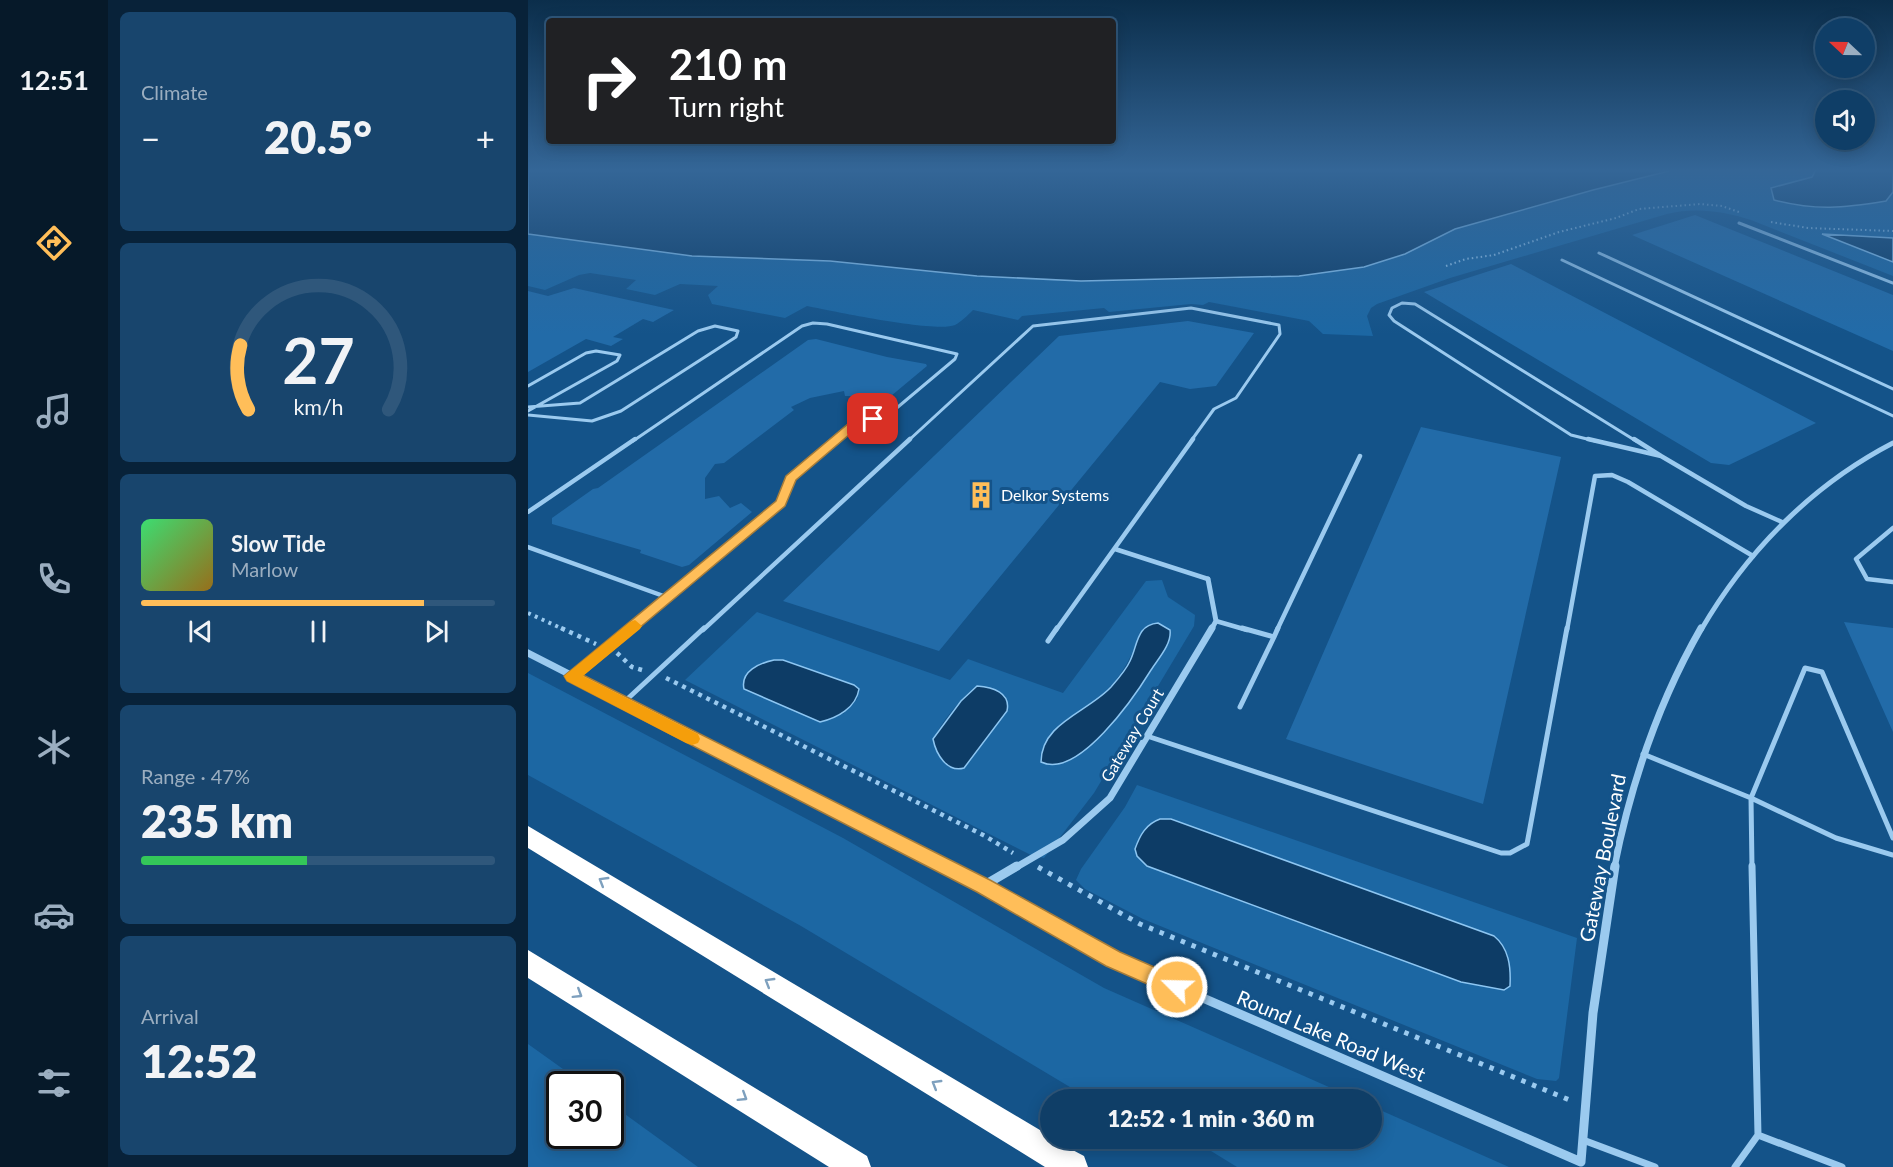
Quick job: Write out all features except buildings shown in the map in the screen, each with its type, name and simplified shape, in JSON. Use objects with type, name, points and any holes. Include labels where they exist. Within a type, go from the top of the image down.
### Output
[{"type":"highway","points":[[528,836],[1073,1167]]},
{"type":"highway","points":[[528,963],[856,1167]]},
{"type":"highway","points":[[986,1114],[1091,1167]]},
{"type":"street","name":"Gateway Boulevard","points":[[1581,1162],[1593,1015],[1605,922],[1629,795],[1677,669],[1717,603],[1782,522],[1816,492],[1891,446]]},
{"type":"street","points":[[1209,579],[1216,621]]},
{"type":"street","name":"Gateway Court","points":[[983,886],[1063,840],[1110,798],[1216,621]]},
{"type":"street","name":"Round Lake Road West","points":[[528,653],[623,704],[983,886],[1113,959],[1581,1162]]},
{"type":"lane","points":[[1743,224],[1893,283]]},
{"type":"lane","points":[[1599,253],[1893,389]]},
{"type":"lane","points":[[1562,260],[1893,416]]},
{"type":"lane","points":[[1660,456],[1571,435],[1394,321],[1389,315],[1392,308],[1402,303],[1415,304],[1660,456],[1746,506],[1782,522]]},
{"type":"lane","points":[[623,704],[1033,326],[1191,308],[1279,325],[1280,334],[1236,398],[1214,409],[1048,641]]},
{"type":"lane","points":[[528,512],[802,326],[813,323],[827,324],[957,354],[955,359],[886,417],[859,421],[791,479],[781,503],[572,676]]},
{"type":"lane","points":[[715,326],[738,331],[736,337],[621,411],[606,418],[592,421],[529,410],[580,403],[698,331],[715,326]]},
{"type":"lane","points":[[528,386],[586,352],[596,351],[620,355],[617,361],[529,410]]},
{"type":"lane","points":[[1240,707],[1360,456]]},
{"type":"lane","points":[[1147,736],[1501,853],[1510,853],[1527,844],[1595,476],[1612,475],[1628,482],[1753,556]]},
{"type":"lane","points":[[1893,528],[1856,559],[1867,579],[1893,582]]},
{"type":"lane","points":[[528,547],[669,598]]},
{"type":"lane","points":[[1115,549],[1209,579]]},
{"type":"lane","points":[[1216,621],[1274,637]]},
{"type":"lane","points":[[1735,1167],[1758,1135],[1751,798],[1805,668],[1822,672],[1893,838]]},
{"type":"lane","points":[[1643,754],[1751,798],[1836,838],[1893,855]]},
{"type":"lane","points":[[1758,1135],[1842,1167]]},
{"type":"lane","points":[[1583,1140],[1655,1167]]},
{"type":"path","points":[[1446,266],[1466,259],[1494,255],[1559,232],[1590,224]]},
{"type":"path","points":[[1787,224],[1808,228],[1893,231]]},
{"type":"path","points":[[528,613],[607,648],[621,655],[632,667],[670,679],[985,836],[1079,892],[1140,924],[1586,1107]]},
{"type":"shaded area","points":[[528,224],[1471,224],[1455,229],[1405,254],[1364,267],[1299,276],[1081,281],[977,276],[830,261],[692,256],[528,234]]},
{"type":"shaded area","points":[[1471,224],[1632,224],[1450,278],[1377,304],[1371,308],[1367,316],[1373,336],[1323,334],[1309,321],[1209,302],[1203,305],[1191,304],[1109,312],[1104,308],[1022,316],[1018,320],[973,310],[957,324],[944,327],[883,320],[807,306],[785,318],[712,304],[708,295],[718,286],[680,284],[655,295],[626,289],[636,280],[590,273],[579,275],[545,290],[528,286],[528,234],[692,256],[830,261],[977,276],[1081,281],[1233,279],[1405,254],[1455,229]]},
{"type":"shaded area","points":[[1762,224],[1893,224],[1893,238],[1824,235],[1893,262],[1893,276]]},
{"type":"shaded area","points":[[1822,234],[1893,238],[1893,262]]},
{"type":"shaded area","points":[[1162,580],[1168,597],[1195,615],[1194,626],[1094,793],[1044,858],[1031,855],[685,680],[757,612],[950,680],[968,659],[1063,693],[1146,581]],"holes":[[[1140,632],[1171,636],[1140,688],[1088,706],[1114,683],[1126,664]],[[755,666],[858,698],[843,714],[743,680]],[[977,686],[998,691],[1006,697],[1007,711],[964,768],[949,767],[936,749],[935,737],[951,712]]]},
{"type":"shaded area","points":[[1158,623],[1170,630],[1167,646],[1119,715],[1088,748],[1072,759],[1056,764],[1041,762],[1043,749],[1049,737],[1067,719],[1111,687],[1128,664],[1142,632],[1145,628]]},
{"type":"shaded area","points":[[774,660],[783,660],[854,685],[859,689],[857,696],[845,711],[820,722],[744,689],[745,677],[752,669]]},
{"type":"shaded area","points":[[528,673],[843,838],[1104,988],[1333,1089],[1073,1089],[801,926],[528,775]]},
{"type":"shaded area","points":[[977,686],[1000,692],[1008,705],[1007,711],[964,768],[952,768],[943,761],[933,739],[961,701]]},
{"type":"shaded area","points":[[1137,785],[1577,938],[1559,1078],[1556,1081],[1537,1079],[1143,919],[1085,889],[1076,880],[1081,869],[1125,807]],"holes":[[[1135,849],[1504,990],[1461,982],[1147,866],[1137,856]]]},
{"type":"shaded area","points":[[1160,819],[1171,819],[1494,936],[1503,946],[1508,958],[1510,986],[1504,990],[1461,982],[1147,866],[1137,856],[1135,849],[1144,831]]},
{"type":"shaded area","points":[[528,1044],[566,1071],[546,1071],[546,1149],[624,1149],[624,1113],[698,1167],[528,1167]]},
{"type":"shaded area","points":[[1382,1111],[1509,1167],[1237,1167],[1211,1151],[1202,1149],[1382,1149]]},
{"type":"slow traffic","points":[[635,626],[572,676],[692,739]]},
{"type":"place","name":"Delkor Systems","points":[[981,495]]},
{"type":"route","points":[[873,419],[859,421],[791,479],[781,503],[572,676],[983,886],[1113,959],[1177,987]]}]
